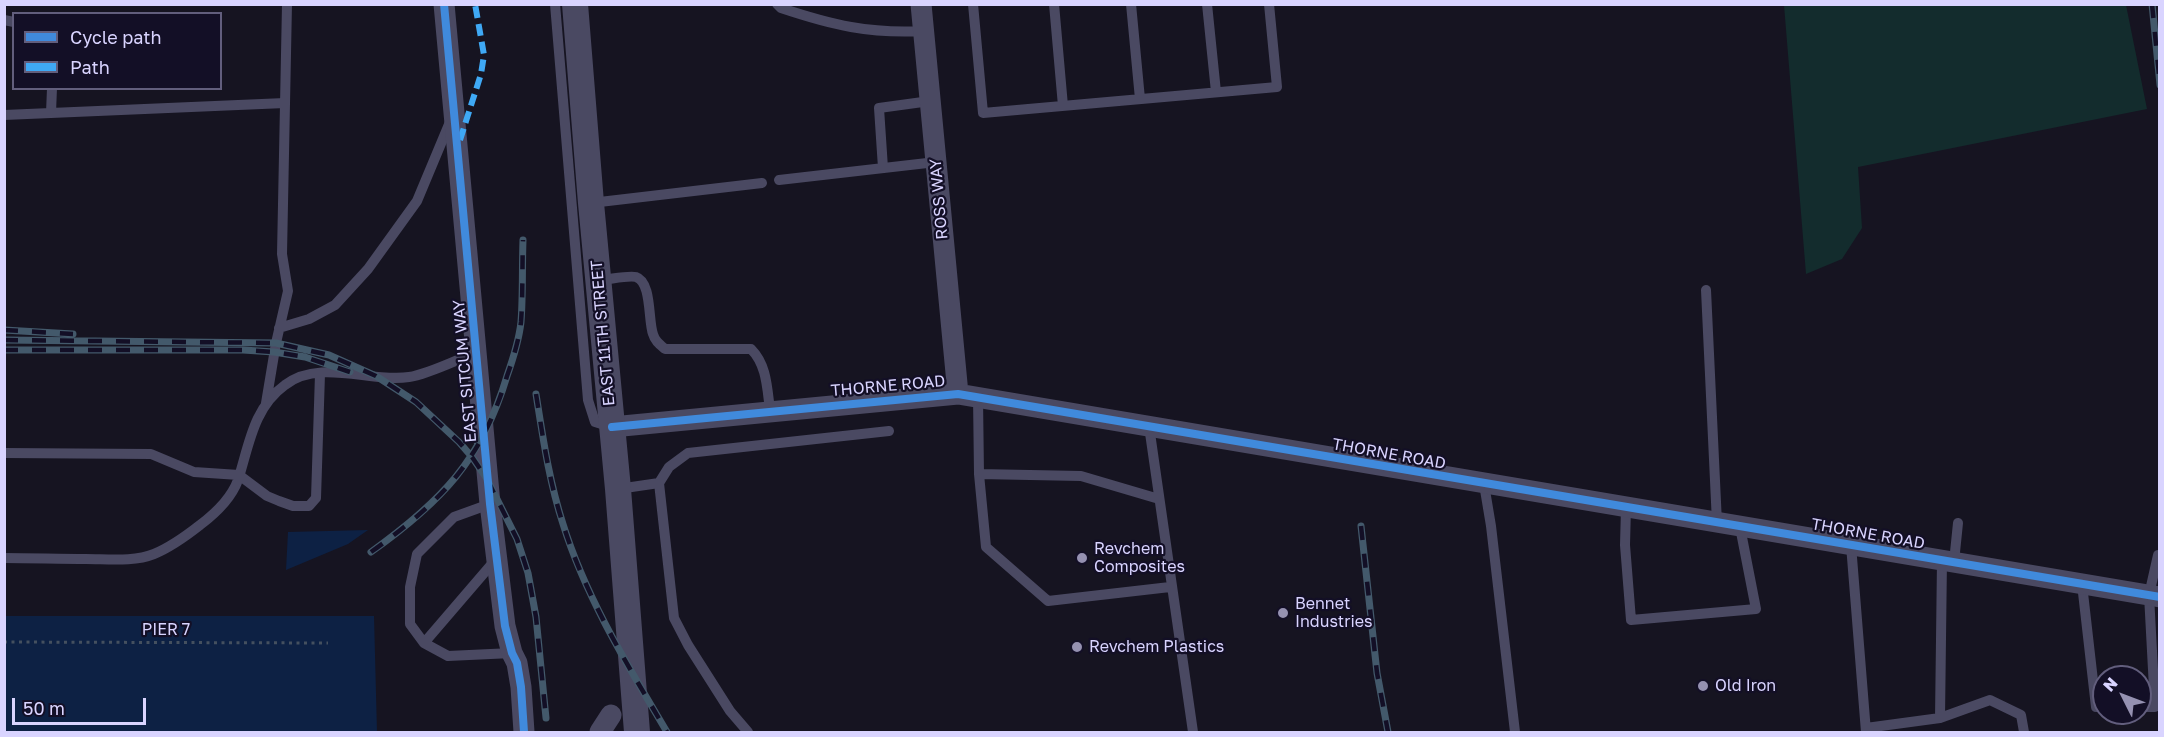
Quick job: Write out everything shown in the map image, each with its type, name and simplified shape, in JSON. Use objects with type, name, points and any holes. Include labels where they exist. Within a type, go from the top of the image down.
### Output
[{"type":"street","name":"EAST SITCUM WAY","points":[[444,4],[478,352],[490,504],[505,626],[517,663],[521,687],[524,732]]},
{"type":"street","name":"EAST 11TH STREET","points":[[575,4],[637,732]]},
{"type":"street","name":"ROSS WAY","points":[[921,4],[936,162],[968,395]]},
{"type":"street","name":"THORNE ROAD","points":[[612,427],[770,410],[968,395],[2154,596]]},
{"type":"lane","points":[[4,558],[124,559],[153,554],[182,539],[211,517],[227,500],[239,475],[249,437],[266,403],[288,291],[282,254],[287,4]]},
{"type":"lane","points":[[555,4],[588,400],[595,422],[612,427]]},
{"type":"lane","points":[[777,4],[817,20],[857,30],[924,31]]},
{"type":"lane","points":[[973,4],[983,113],[1276,87],[1269,4]]},
{"type":"lane","points":[[1054,4],[1063,106]]},
{"type":"lane","points":[[1131,4],[1140,99]]},
{"type":"lane","points":[[1207,4],[1216,92]]},
{"type":"lane","points":[[51,113],[52,90]]},
{"type":"lane","points":[[883,168],[879,108],[930,101]]},
{"type":"lane","points":[[4,116],[285,103]]},
{"type":"lane","points":[[279,328],[309,319],[335,305],[368,269],[417,201],[454,111]]},
{"type":"lane","points":[[779,180],[936,162]]},
{"type":"lane","points":[[591,203],[762,183]]},
{"type":"lane","points":[[598,280],[636,277],[644,282],[652,332],[656,342],[665,349],[751,349],[760,358],[764,369],[770,410]]},
{"type":"lane","points":[[1706,290],[1717,523]]},
{"type":"lane","points":[[266,403],[285,385],[302,375],[350,372],[409,377],[478,352]]},
{"type":"lane","points":[[4,453],[151,453],[194,472],[239,475],[267,496],[293,506],[309,506],[316,498],[320,374]]},
{"type":"lane","points":[[968,395],[986,548],[1048,601],[1170,587]]},
{"type":"lane","points":[[1149,426],[1170,587],[1193,732]]},
{"type":"lane","points":[[748,732],[730,711],[688,645],[674,618],[659,483],[669,467],[688,453],[889,431]]},
{"type":"lane","points":[[979,474],[1081,476],[1159,499]]},
{"type":"lane","points":[[618,489],[659,483]]},
{"type":"lane","points":[[1484,484],[1515,732]]},
{"type":"lane","points":[[490,504],[454,517],[417,554],[410,587],[410,624],[424,643],[448,657],[512,653]]},
{"type":"lane","points":[[1626,507],[1625,545],[1631,620],[1756,609],[1740,527]]},
{"type":"lane","points":[[1940,718],[1948,561],[1958,523]]},
{"type":"lane","points":[[1851,545],[1866,730],[1940,718],[1990,700],[2021,715],[2024,732]]},
{"type":"lane","points":[[2152,706],[2155,706],[2154,596],[2158,555]]},
{"type":"lane","points":[[424,643],[497,557]]},
{"type":"lane","points":[[2082,584],[2092,672]]},
{"type":"green space","points":[[1784,5],[2126,5],[2147,109],[1858,167],[1862,228],[1842,259],[1806,274]]},
{"type":"water","points":[[368,530],[348,544],[286,570],[288,532]]},
{"type":"water","points":[[5,616],[374,616],[377,732],[5,732]]},
{"type":"railway","points":[[2152,4],[2160,85]]},
{"type":"railway","points":[[371,552],[396,534],[438,496],[456,477],[485,432],[497,406],[519,336],[522,312],[523,240]]},
{"type":"railway","points":[[4,330],[73,334]]},
{"type":"railway","points":[[4,340],[276,343],[329,355],[376,376],[416,402],[472,457],[487,479],[517,539],[528,573],[536,617],[546,718]]},
{"type":"railway","points":[[4,350],[243,350],[305,357],[350,372]]},
{"type":"railway","points":[[536,394],[554,492],[572,551],[609,631],[667,732]]},
{"type":"railway","points":[[1361,526],[1377,673],[1388,732]]},
{"type":"marked path","points":[[460,140],[481,74],[484,55],[475,4]]},
{"type":"cycle path","points":[[444,4],[490,504],[505,626],[517,663],[521,687],[524,732]]},
{"type":"cycle path","points":[[612,427],[958,394],[2160,597]]},
{"type":"place","name":"Revchem Composites","points":[[1082,558]]},
{"type":"place","name":"Bennet Industries","points":[[1283,613]]},
{"type":"place","name":"Revchem Plastics","points":[[1077,647]]},
{"type":"place","name":"Old Iron","points":[[1703,686]]}]
